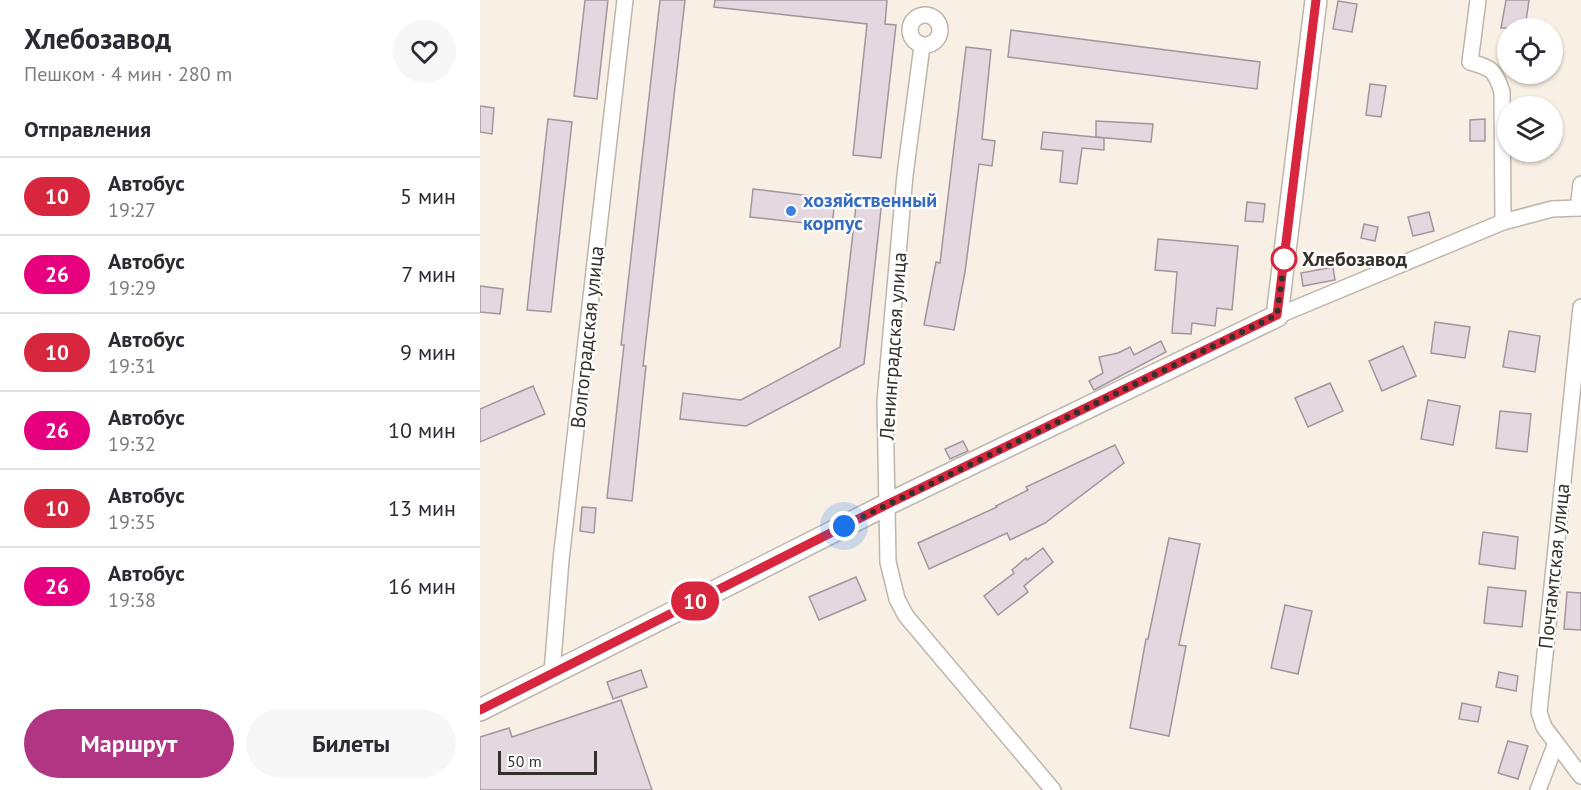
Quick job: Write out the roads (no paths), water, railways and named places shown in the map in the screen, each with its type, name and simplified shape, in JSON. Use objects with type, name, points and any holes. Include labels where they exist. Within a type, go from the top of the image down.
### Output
[{"type":"street","name":"Волгоградская улица","points":[[552,673],[561,560],[625,0]]},
{"type":"street","points":[[1277,315],[1317,0]]},
{"type":"street","points":[[1478,0],[1470,62],[1490,67],[1502,92],[1503,222]]},
{"type":"street","name":"Ленинградская улица","points":[[928,7],[941,30],[933,44],[922,46],[912,39],[910,28],[916,18],[928,7]]},
{"type":"street","name":"Ленинградская улица","points":[[922,46],[906,176],[885,401],[888,562],[897,599],[906,616],[1053,790]]},
{"type":"street","points":[[480,710],[886,505],[1277,315],[1503,222],[1552,209],[1580,211],[1581,184]]},
{"type":"street","name":"Почтамтская улица","points":[[1581,307],[1539,712],[1544,727],[1581,776]]},
{"type":"street","points":[[1538,790],[1556,743]]},
{"type":"place","name":"хозяйственный корпус","points":[[791,211]]},
{"type":"place","name":"Хлебозавод","points":[[1284,259]]}]
